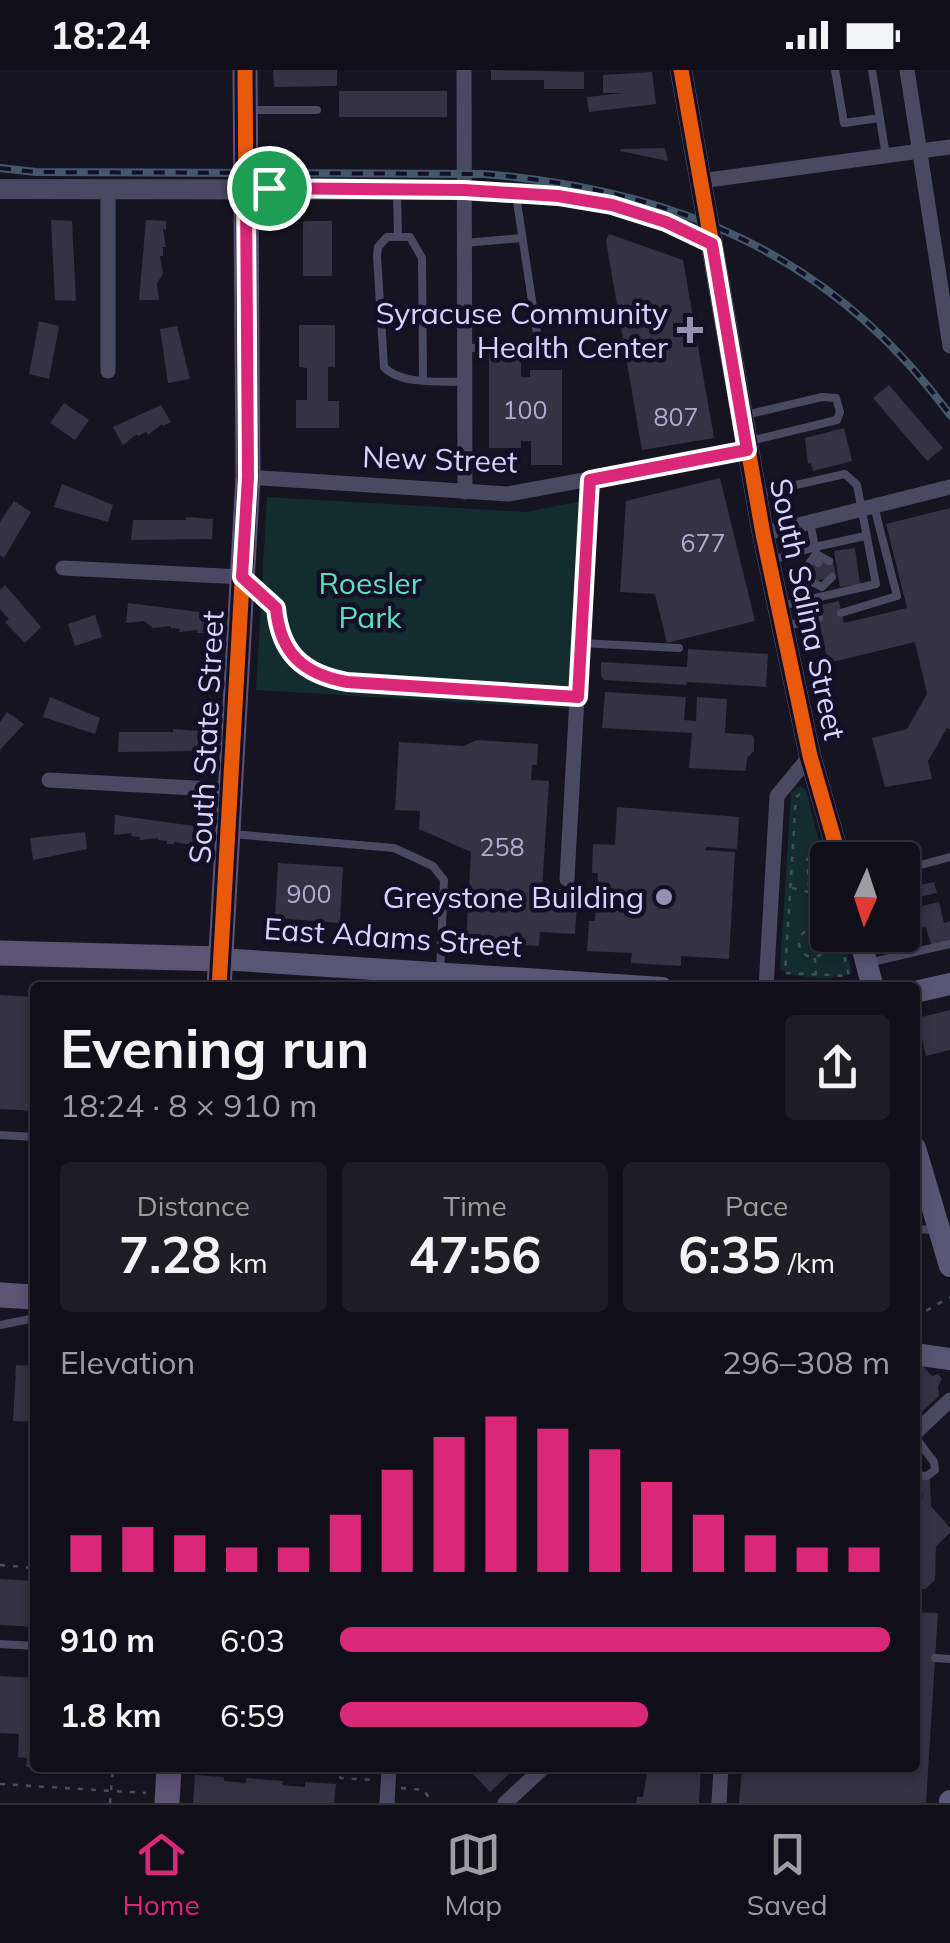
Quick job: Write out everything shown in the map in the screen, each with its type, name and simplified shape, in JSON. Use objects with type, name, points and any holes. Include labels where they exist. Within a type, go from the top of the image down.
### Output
[{"type":"main road","name":"South State Street","points":[[219,982],[248,477],[246,70]]},
{"type":"main road","name":"South Salina Street","points":[[681,70],[746,446],[827,842]]},
{"type":"main road","points":[[858,952],[866,963],[871,982]]},
{"type":"main road","name":"East Adams Street","points":[[0,953],[220,959],[499,982]]},
{"type":"main road","points":[[920,991],[950,984]]},
{"type":"main road","points":[[920,1180],[928,1230],[950,1266]]},
{"type":"main road","points":[[0,1295],[30,1297]]},
{"type":"main road","points":[[920,1355],[950,1359]]},
{"type":"main road","points":[[168,1799],[170,1772]]},
{"type":"street","points":[[464,70],[465,492]]},
{"type":"street","points":[[906,70],[950,346]]},
{"type":"street","points":[[701,181],[950,147]]},
{"type":"street","points":[[0,189],[396,189],[558,196],[612,205],[666,222],[712,244]]},
{"type":"street","points":[[108,190],[108,371]]},
{"type":"street","name":"New Street","points":[[248,477],[508,494],[746,446]]},
{"type":"street","points":[[567,878],[590,480]]},
{"type":"street","points":[[763,534],[950,487]]},
{"type":"street","points":[[62,568],[242,577]]},
{"type":"street","points":[[766,982],[778,796],[810,756]]},
{"type":"street","points":[[50,780],[230,790]]},
{"type":"street","points":[[920,1430],[950,1400]]},
{"type":"street","points":[[505,1803],[539,1772]]},
{"type":"street","points":[[719,1803],[720,1772]]},
{"type":"lane","points":[[836,70],[844,123],[880,118]]},
{"type":"lane","points":[[872,70],[886,156]]},
{"type":"lane","points":[[246,110],[317,110]]},
{"type":"lane","points":[[396,189],[398,235]]},
{"type":"lane","points":[[464,348],[530,346],[537,334],[516,193]]},
{"type":"lane","points":[[423,379],[422,258],[410,238],[386,237],[378,247],[381,357],[389,373],[423,379],[464,382]]},
{"type":"lane","points":[[464,244],[522,238]]},
{"type":"lane","points":[[742,416],[822,396],[836,398],[840,412],[837,420],[746,446]]},
{"type":"lane","points":[[756,494],[845,474],[857,485],[897,596],[842,613]]},
{"type":"lane","points":[[819,586],[876,584],[865,536],[867,508]]},
{"type":"lane","points":[[810,522],[814,557]]},
{"type":"lane","points":[[769,561],[814,557],[865,536]]},
{"type":"lane","points":[[814,557],[829,561]]},
{"type":"lane","points":[[780,617],[832,578]]},
{"type":"lane","points":[[780,617],[819,618]]},
{"type":"lane","points":[[581,642],[679,648]]},
{"type":"lane","points":[[227,834],[394,848],[433,866],[444,880],[439,980]]},
{"type":"lane","points":[[920,865],[950,857]]},
{"type":"lane","points":[[866,963],[950,944]]},
{"type":"lane","points":[[0,1135],[30,1138]]},
{"type":"lane","points":[[0,1325],[30,1319]]},
{"type":"lane","points":[[920,1442],[935,1470],[920,1476]]},
{"type":"lane","points":[[0,1644],[30,1646]]},
{"type":"lane","points":[[935,1658],[950,1660]]},
{"type":"path","points":[[242,577],[276,608],[278,630],[286,648],[324,678],[578,697]]},
{"type":"path","points":[[800,794],[796,796],[785,972],[849,976],[847,952]]},
{"type":"path","points":[[791,888],[810,892],[810,859]]},
{"type":"path","points":[[810,932],[800,936],[798,944],[803,952],[821,952]]},
{"type":"path","points":[[788,944],[798,944]]},
{"type":"path","points":[[814,955],[816,974]]},
{"type":"path","points":[[920,1314],[950,1297]]},
{"type":"path","points":[[0,1566],[30,1568]]},
{"type":"path","points":[[110,1803],[113,1772]]},
{"type":"path","points":[[331,1772],[341,1778],[424,1790],[432,1803]]},
{"type":"path","points":[[0,1784],[168,1799]]},
{"type":"green space","name":"Roesler Park","points":[[267,497],[526,512],[582,501],[571,709],[256,690]]},
{"type":"green space","points":[[800,786],[806,789],[819,842],[810,842],[810,952],[847,952],[852,972],[845,975],[805,977],[780,969],[791,792]]},
{"type":"building","points":[[273,70],[337,70],[337,86],[274,87]]},
{"type":"building","points":[[491,70],[584,72],[584,89],[544,89],[544,80],[491,80]]},
{"type":"building","points":[[652,72],[656,104],[589,112],[587,97],[624,93],[603,93],[603,75]]},
{"type":"building","points":[[339,91],[447,91],[447,117],[339,117]]},
{"type":"building","points":[[665,148],[668,161],[620,151],[620,149]]},
{"type":"building","points":[[51,220],[72,221],[76,301],[55,300]]},
{"type":"building","points":[[146,220],[166,221],[166,247],[160,256],[163,274],[157,283],[159,300],[139,300]]},
{"type":"building","points":[[303,221],[332,221],[332,276],[303,276]]},
{"type":"building","points":[[609,234],[683,260],[714,438],[642,450],[606,241]]},
{"type":"building","points":[[39,321],[59,326],[49,379],[29,374]]},
{"type":"building","points":[[299,325],[335,325],[335,367],[328,367],[328,401],[339,401],[339,428],[296,428],[296,400],[307,400],[307,368],[299,367]]},
{"type":"building","points":[[177,326],[190,379],[168,383],[160,329]]},
{"type":"building","points":[[489,354],[521,354],[521,377],[530,377],[530,370],[562,370],[562,465],[531,465],[531,441],[521,441],[521,448],[489,448]]},
{"type":"building","points":[[889,385],[943,448],[927,461],[873,398]]},
{"type":"building","points":[[64,403],[89,420],[75,440],[50,423]]},
{"type":"building","points":[[161,405],[171,422],[148,435],[137,434],[123,445],[113,427]]},
{"type":"building","points":[[844,428],[852,461],[813,471],[811,463],[808,464],[805,438]]},
{"type":"building","points":[[720,478],[755,621],[667,643],[655,594],[620,592],[626,501]]},
{"type":"building","points":[[62,484],[113,505],[108,522],[54,507]]},
{"type":"building","points":[[14,501],[31,512],[4,558],[0,555],[0,522]]},
{"type":"building","points":[[950,508],[950,729],[947,728],[928,761],[932,779],[885,787],[872,738],[907,729],[927,694],[915,642],[828,663],[816,606],[839,601],[844,623],[907,608],[886,524]]},
{"type":"building","points":[[213,519],[212,539],[131,540],[133,520]]},
{"type":"building","points":[[855,548],[860,584],[840,587],[834,551]]},
{"type":"building","points":[[833,560],[836,577],[807,582],[804,565]]},
{"type":"building","points":[[5,585],[41,627],[25,643],[5,622],[9,619],[0,609],[0,590]]},
{"type":"building","points":[[128,603],[207,613],[206,633],[179,632],[171,626],[153,628],[144,621],[126,623]]},
{"type":"building","points":[[95,615],[102,637],[75,646],[68,624]]},
{"type":"building","points":[[688,649],[768,654],[766,687],[604,680],[601,676],[601,662],[687,667]]},
{"type":"building","points":[[605,692],[686,697],[684,720],[696,721],[697,697],[727,699],[725,733],[754,738],[754,751],[747,758],[746,771],[689,768],[692,733],[602,728]]},
{"type":"building","points":[[50,697],[100,718],[95,734],[43,717]]},
{"type":"building","points":[[7,712],[24,724],[0,750],[0,722]]},
{"type":"building","points":[[200,731],[198,751],[118,752],[119,732]]},
{"type":"building","points":[[477,740],[538,744],[537,765],[532,765],[531,780],[549,781],[542,888],[578,890],[575,934],[540,932],[539,946],[466,942],[471,852],[419,829],[420,811],[395,810],[399,742],[464,746]]},
{"type":"building","name":"Greystone Building","points":[[617,807],[739,817],[737,849],[705,850],[735,852],[729,959],[681,956],[681,966],[631,963],[632,953],[587,951],[589,921],[595,921],[598,873],[592,873],[593,844],[615,845]]},
{"type":"building","points":[[115,815],[194,826],[193,845],[167,844],[158,838],[140,840],[132,833],[114,835]]},
{"type":"building","points":[[85,832],[87,849],[33,860],[30,838]]},
{"type":"building","points":[[278,863],[343,867],[340,923],[275,918]]},
{"type":"building","points":[[934,882],[937,893],[920,897],[920,885]]},
{"type":"building","points":[[939,902],[944,923],[950,921],[950,941],[931,945],[926,927],[920,928],[920,906]]},
{"type":"building","points":[[0,995],[30,997],[30,1111],[0,1109]]},
{"type":"building","points":[[950,1010],[950,1050],[926,1056],[920,1017]]},
{"type":"building","points":[[16,1365],[30,1366],[30,1422],[13,1421]]},
{"type":"building","points":[[920,1365],[942,1379],[939,1396],[920,1413]]},
{"type":"building","points":[[930,1478],[931,1506],[950,1528],[950,1533],[936,1546],[935,1580],[925,1589],[920,1588],[920,1479]]},
{"type":"building","points":[[0,1579],[30,1581],[30,1627],[0,1625]]},
{"type":"building","points":[[920,1612],[938,1613],[926,1803],[739,1803],[742,1772],[920,1772]]},
{"type":"building","points":[[0,1676],[30,1678],[30,1767],[26,1767],[27,1758],[18,1757],[19,1734],[0,1733]]},
{"type":"building","points":[[471,1772],[511,1772],[490,1792]]},
{"type":"building","points":[[647,1772],[701,1772],[699,1803],[636,1803],[637,1797],[643,1797]]},
{"type":"building","points":[[195,1775],[246,1783],[246,1778],[283,1781],[282,1785],[305,1787],[305,1782],[336,1784],[334,1803],[193,1803]]},
{"type":"railway","points":[[0,168],[36,172],[484,174],[555,182],[622,196],[685,215],[746,240],[802,273],[855,312],[904,359],[950,415]]},
{"type":"cycle path","points":[[219,982],[248,477],[245,70]]},
{"type":"cycle path","points":[[681,70],[763,534],[810,756],[835,842]]},
{"type":"place","name":"Syracuse Community Health Center","points":[[690,330]]},
{"type":"place","name":"Greystone Building","points":[[664,897]]},
{"type":"route","points":[[246,188],[269,188],[464,190],[558,196],[612,205],[666,222],[712,244],[747,450],[590,480],[578,697],[324,678],[286,648],[278,630],[276,608],[242,577],[248,477],[246,188]]}]
